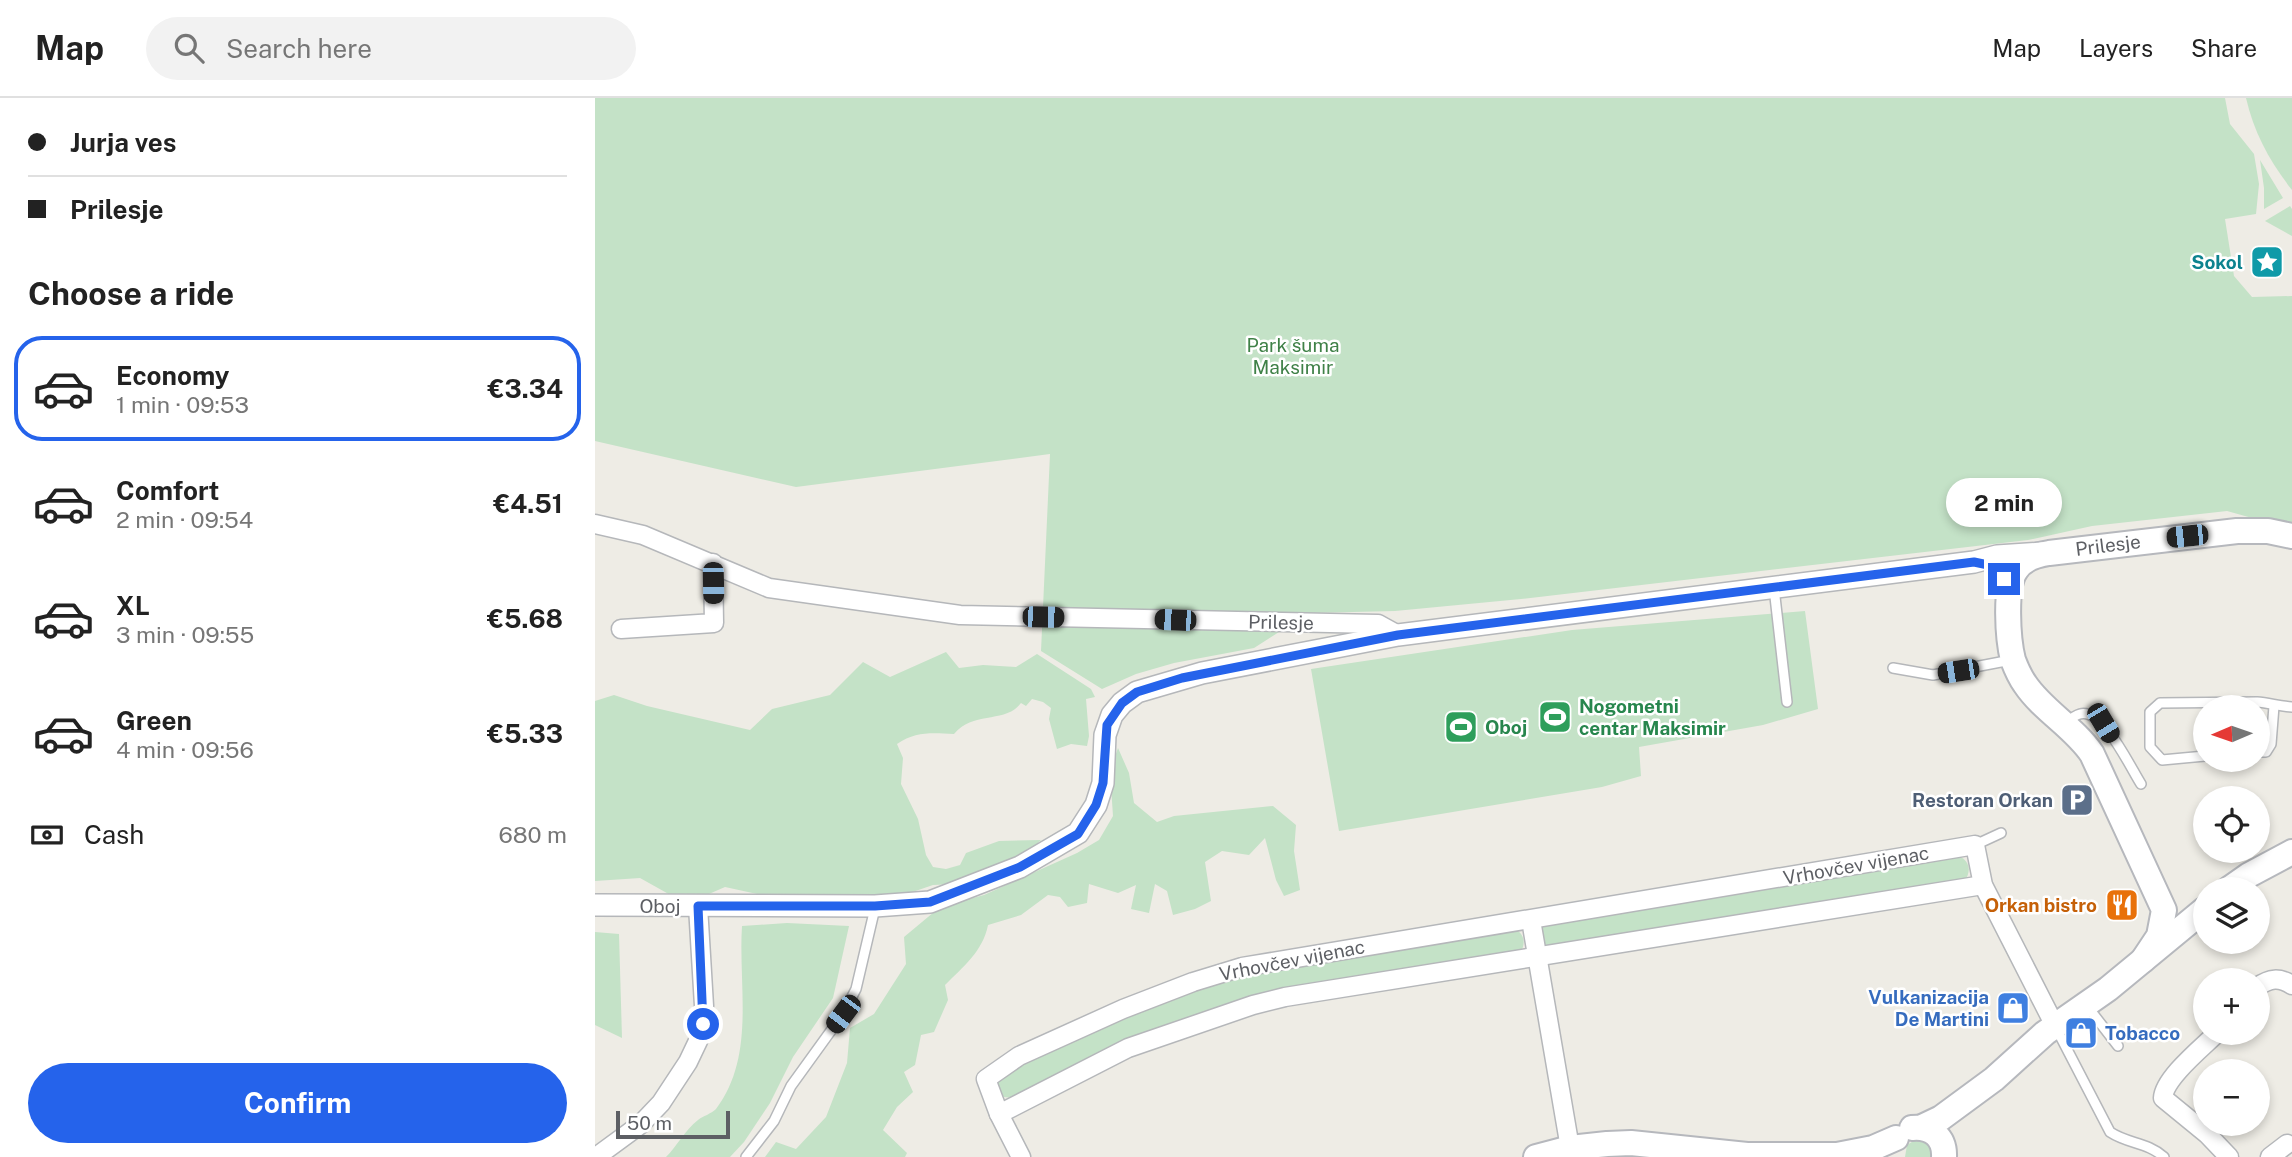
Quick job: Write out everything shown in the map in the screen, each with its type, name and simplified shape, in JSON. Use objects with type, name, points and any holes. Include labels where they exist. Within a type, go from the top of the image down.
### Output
[{"type":"main road","name":"Prilesje","points":[[2009,592],[2012,576],[2021,564],[2032,557],[2049,553],[2237,531],[2268,531],[2292,536]]},
{"type":"main road","points":[[2009,592],[2010,638],[2013,660],[2019,673],[2033,694],[2087,747],[2099,766],[2164,910],[2168,915],[2179,918],[2193,914]]},
{"type":"main road","points":[[2245,877],[2292,852]]},
{"type":"main road","points":[[2143,960],[2159,936],[2164,910]]},
{"type":"main road","points":[[1536,1157],[1570,1148],[1631,1143],[1751,1156],[1824,1156],[1894,1147],[1907,1129],[1922,1127],[1953,1110],[1994,1079],[2055,1026],[2086,1005],[2193,919]]},
{"type":"main road","points":[[1944,1154],[1950,1139],[1994,1079]]},
{"type":"main road","points":[[1922,1127],[1937,1135],[1944,1154]]},
{"type":"street","name":"Prilesje","points":[[595,524],[643,535],[769,588],[960,615],[1378,624],[1398,635],[1974,562],[1997,556],[2049,553]]},
{"type":"street","points":[[1974,562],[1998,570],[2009,592]]},
{"type":"street","points":[[621,629],[714,622],[713,563]]},
{"type":"street","name":"Oboj","points":[[595,905],[875,906],[930,902],[1020,867],[1078,834],[1096,805],[1103,783],[1107,725],[1122,703],[1137,692],[1202,673],[1398,635]]},
{"type":"street","points":[[1975,845],[1983,884],[2055,1026]]},
{"type":"street","name":"Vrhovčev vijenac","points":[[1021,1157],[999,1114],[986,1079],[1019,1056],[1123,1009],[1193,982],[1242,967],[1975,845]]},
{"type":"street","name":"Vrhovčev vijenac","points":[[999,1114],[1128,1048],[1253,1005],[1285,997],[1983,884]]},
{"type":"street","points":[[596,1157],[641,1124],[661,1103],[688,1062],[698,1041],[704,1006],[698,906]]},
{"type":"street","points":[[1531,920],[1570,1148]]},
{"type":"street","points":[[2270,980],[2284,980],[2292,985]]},
{"type":"street","points":[[2205,1045],[2170,1081],[2163,1090],[2163,1098],[2207,1134],[2229,1157]]},
{"type":"street","points":[[2270,1157],[2287,1144]]},
{"type":"lane","points":[[1774,588],[1787,702]]},
{"type":"lane","points":[[1893,668],[1933,675],[2013,660]]},
{"type":"lane","points":[[2193,703],[2160,703],[2150,712],[2150,747],[2162,760],[2193,758]]},
{"type":"lane","points":[[2270,704],[2292,707]]},
{"type":"lane","points":[[2270,746],[2274,706]]},
{"type":"lane","points":[[2064,724],[2080,714],[2092,715],[2103,723],[2141,784]]},
{"type":"lane","points":[[1975,845],[2001,834]]},
{"type":"lane","points":[[746,1157],[773,1121],[791,1086],[843,1014],[856,989],[875,906]]},
{"type":"lane","points":[[2086,1005],[2118,1046]]},
{"type":"lane","points":[[2055,1026],[2110,1132],[2119,1138],[2143,1143],[2164,1157]]},
{"type":"green space","name":"Park šuma Maksimir","points":[[595,98],[2225,98],[2230,124],[2254,154],[2259,184],[2256,214],[2225,219],[2234,276],[2252,297],[2292,296],[2292,529],[2227,511],[2092,526],[2028,540],[1521,599],[1395,611],[1309,613],[1254,648],[1174,663],[1136,674],[1102,689],[1041,651],[1050,454],[796,487],[595,441]]},
{"type":"green space","points":[[2246,98],[2292,98],[2292,190],[2264,147]]},
{"type":"green space","points":[[2260,160],[2283,198],[2264,209],[2264,188]]},
{"type":"green space","points":[[2290,206],[2292,209],[2292,236],[2265,221]]},
{"type":"green space","name":"Nogometni centar Maksimir","points":[[1805,611],[1818,709],[1763,725],[1639,747],[1641,776],[1602,787],[1339,831],[1311,669],[1572,630]]},
{"type":"green space","points":[[946,652],[959,668],[983,665],[1016,667],[1037,654],[1091,689],[1095,697],[1086,699],[1089,736],[1087,746],[1071,744],[1057,749],[1049,719],[1051,708],[1032,699],[1026,706],[1021,703],[1007,713],[971,722],[954,734],[918,735],[897,744],[903,758],[901,784],[918,819],[926,855],[933,867],[946,869],[960,865],[966,853],[999,841],[1041,840],[1025,855],[955,884],[933,885],[895,898],[871,894],[854,900],[802,904],[725,887],[702,897],[674,897],[640,878],[595,881],[595,701],[614,695],[647,706],[750,730],[772,709],[830,695],[863,662],[890,677]]},
{"type":"green space","points":[[1118,748],[1129,773],[1134,803],[1157,822],[1174,816],[1273,806],[1296,825],[1294,851],[1300,890],[1284,896],[1276,880],[1265,838],[1249,855],[1222,851],[1205,862],[1211,901],[1173,915],[1167,891],[1155,884],[1149,913],[1131,909],[1136,885],[1118,893],[1089,884],[1087,903],[1068,907],[1060,897],[1048,895],[1021,915],[988,925],[977,951],[945,985],[948,1000],[934,1032],[921,1035],[915,1065],[904,1072],[913,1092],[897,1107],[883,1130],[907,1153],[905,1157],[765,1157],[776,1142],[796,1149],[826,1117],[847,1063],[850,1028],[874,1014],[906,964],[904,937],[940,907],[984,895],[1077,853],[1099,840],[1113,816],[1110,771]]},
{"type":"green space","points":[[1958,856],[1965,860],[1968,866],[1965,880],[1547,947],[1543,943],[1541,929],[1545,924]]},
{"type":"green space","points":[[787,923],[849,926],[833,998],[793,1057],[770,1103],[744,1142],[730,1157],[666,1157],[693,1124],[716,1109],[736,1066],[743,1020],[742,926]]},
{"type":"green space","points":[[1515,929],[1523,939],[1521,952],[1288,992],[1013,1098],[1004,1097],[996,1087],[1001,1074],[1107,1021],[1238,975]]},
{"type":"green space","points":[[595,932],[619,934],[622,1038],[595,1025]]},
{"type":"green space","points":[[1915,1140],[1924,1140],[1931,1146],[1933,1157],[1905,1157],[1907,1145]]},
{"type":"place","name":"Sokol","points":[[2267,262]]},
{"type":"place","name":"Nogometni centar Maksimir","points":[[1555,717]]},
{"type":"place","name":"Oboj","points":[[1461,727]]},
{"type":"place","name":"Restoran Orkan","points":[[2077,800]]},
{"type":"place","name":"Orkan bistro","points":[[2122,905]]},
{"type":"place","name":"Vulkanizacija De Martini","points":[[2013,1008]]},
{"type":"place","name":"Tobacco","points":[[2081,1033]]},
{"type":"route","points":[[703,1024],[698,906],[875,906],[930,902],[1020,867],[1078,834],[1096,805],[1103,783],[1107,725],[1122,703],[1137,692],[1202,673],[1290,655],[1398,635],[1526,618],[1974,562],[1993,566],[2004,579]]}]
